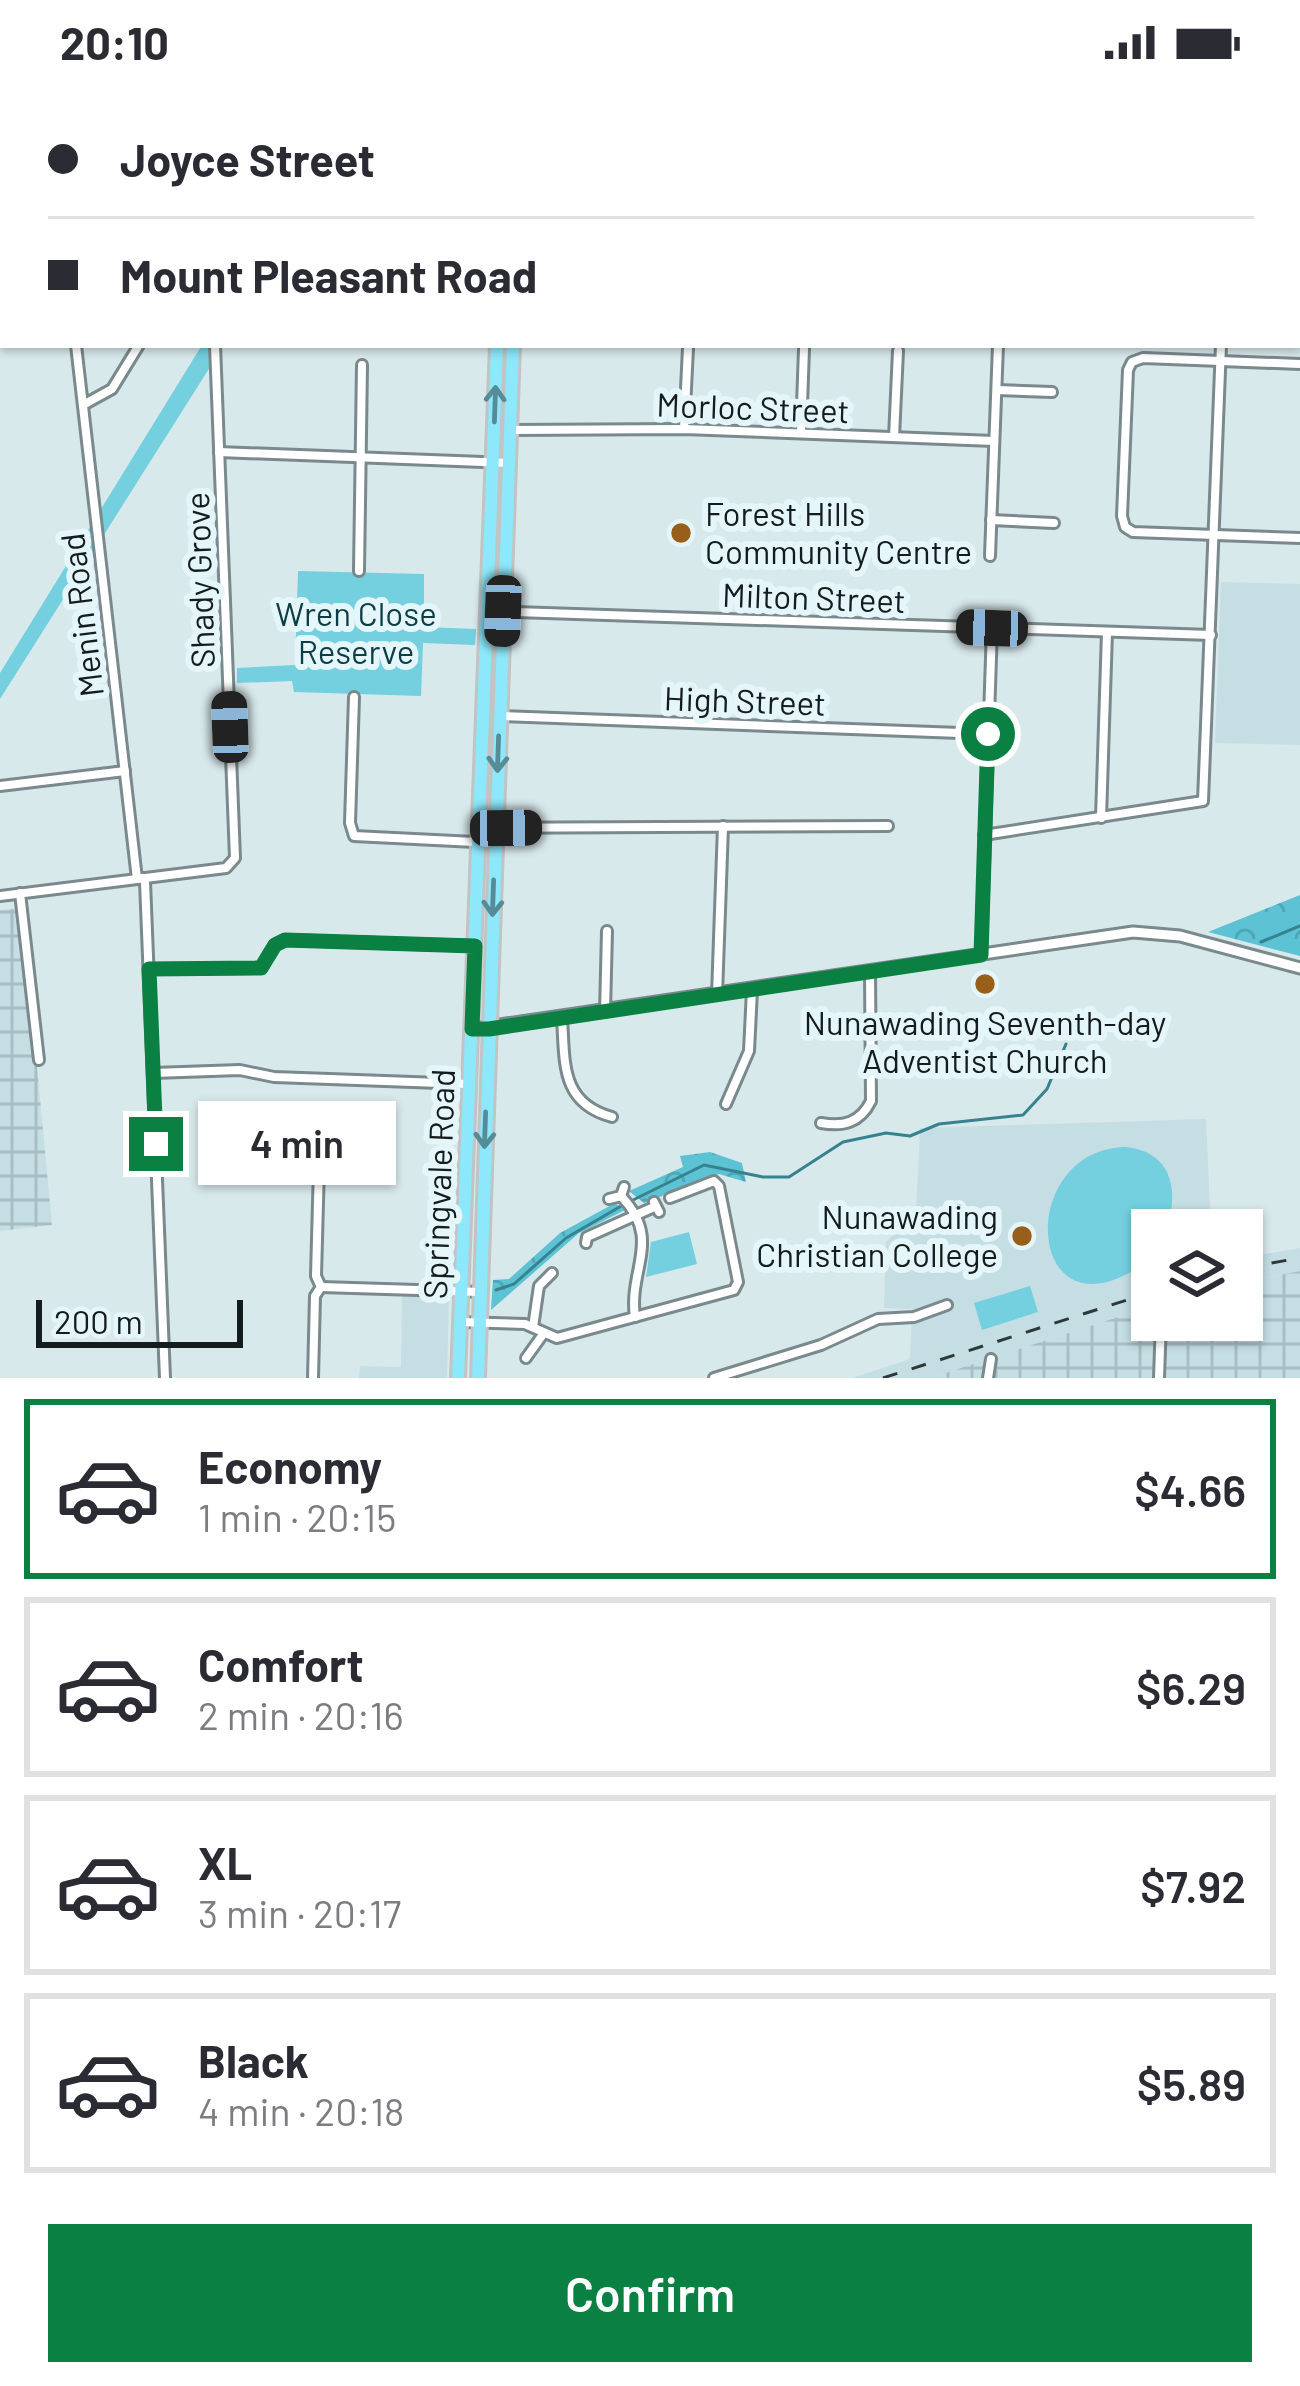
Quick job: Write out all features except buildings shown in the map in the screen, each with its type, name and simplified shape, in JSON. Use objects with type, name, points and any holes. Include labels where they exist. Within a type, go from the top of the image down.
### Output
[{"type":"highway","name":"Springvale Road","points":[[458,1378],[497,348]]},
{"type":"highway","name":"Springvale Road","points":[[478,1378],[513,348]]},
{"type":"street","name":"Menin Road","points":[[76,348],[124,771],[139,878],[146,882],[165,1378]]},
{"type":"street","points":[[83,406],[112,389],[137,348]]},
{"type":"street","name":"Shady Grove","points":[[139,878],[226,868],[235,858],[215,348]]},
{"type":"street","points":[[684,429],[688,348]]},
{"type":"street","points":[[990,556],[998,348]]},
{"type":"street","points":[[984,835],[1198,804],[1205,795],[1221,348]]},
{"type":"street","points":[[801,433],[804,350]]},
{"type":"street","points":[[894,437],[898,351]]},
{"type":"street","points":[[1300,364],[1143,358],[1132,362],[1124,474],[1125,527],[1133,532],[1300,538]]},
{"type":"street","points":[[359,571],[362,365]]},
{"type":"street","points":[[997,390],[1052,392]]},
{"type":"street","name":"Morloc Street","points":[[510,430],[684,429],[994,441]]},
{"type":"street","points":[[219,452],[509,463]]},
{"type":"street","points":[[992,520],[1054,523]]},
{"type":"street","name":"Milton Street","points":[[487,611],[1211,635]]},
{"type":"street","points":[[981,955],[992,628]]},
{"type":"street","points":[[1101,818],[1107,632]]},
{"type":"street","points":[[354,697],[350,823],[354,836],[479,835],[496,828],[888,826]]},
{"type":"street","name":"High Street","points":[[500,716],[988,734]]},
{"type":"street","points":[[0,786],[124,771]]},
{"type":"street","points":[[717,995],[723,826]]},
{"type":"street","points":[[479,835],[495,843]]},
{"type":"street","points":[[0,896],[139,878]]},
{"type":"street","points":[[20,893],[39,1060]]},
{"type":"street","points":[[605,1012],[607,932]]},
{"type":"street","points":[[472,1029],[1144,932],[1180,936],[1300,968]]},
{"type":"street","points":[[149,969],[261,968],[275,945],[285,940],[475,946]]},
{"type":"street","points":[[821,1123],[851,1123],[865,1113],[871,1101],[870,972]]},
{"type":"street","points":[[725,1104],[749,1051],[752,990]]},
{"type":"street","points":[[562,1018],[563,1060],[572,1088],[594,1112],[612,1117]]},
{"type":"street","points":[[153,1073],[240,1070],[274,1077],[470,1084]]},
{"type":"street","points":[[316,1156],[320,1166],[316,1276],[321,1287]]},
{"type":"street","points":[[460,1322],[533,1327],[557,1338],[737,1288],[718,1180],[670,1198]]},
{"type":"street","points":[[609,1199],[625,1197],[636,1214],[644,1251],[633,1303],[635,1317]]},
{"type":"street","points":[[585,1238],[656,1207]]},
{"type":"street","points":[[533,1327],[538,1278],[552,1273]]},
{"type":"street","points":[[321,1287],[481,1292]]},
{"type":"street","points":[[313,1378],[315,1296],[321,1287]]},
{"type":"street","points":[[714,1378],[821,1345],[878,1319],[914,1317],[947,1305]]},
{"type":"street","points":[[526,1358],[544,1334]]},
{"type":"street","points":[[1160,1378],[1161,1341]]},
{"type":"street","points":[[988,1378],[991,1359]]},
{"type":"shaded area","points":[[1221,582],[1300,584],[1300,745],[1215,743]]},
{"type":"shaded area","points":[[22,908],[52,1225],[0,1231],[0,910]]},
{"type":"shaded area","name":"Nunawading Christian College","points":[[1206,1119],[1210,1209],[1131,1209],[1131,1313],[930,1378],[852,1378],[910,1359],[912,1309],[884,1308],[886,1242],[916,1213],[920,1128]]},
{"type":"shaded area","points":[[1300,1248],[1300,1271],[1263,1278],[1263,1254]]},
{"type":"shaded area","points":[[1300,1271],[1300,1378],[930,1378],[1131,1313],[1131,1341],[1263,1341],[1263,1278]]},
{"type":"shaded area","points":[[402,1294],[449,1295],[447,1378],[359,1378],[360,1366],[401,1367]]},
{"type":"green space","points":[[200,348],[222,348],[0,699],[0,673]]},
{"type":"green space","name":"Wren Close Reserve","points":[[298,571],[424,574],[424,627],[476,629],[475,645],[423,643],[421,696],[294,692],[292,681],[237,683],[237,668],[295,665]]},
{"type":"green space","points":[[1300,895],[1300,956],[1208,932]]},
{"type":"green space","points":[[1125,1147],[1141,1150],[1162,1165],[1172,1188],[1171,1209],[1131,1209],[1131,1270],[1108,1282],[1077,1282],[1058,1265],[1048,1239],[1051,1208],[1064,1179],[1089,1156]]},
{"type":"green space","points":[[710,1152],[742,1163],[746,1182],[719,1174],[644,1203],[629,1191],[683,1167],[680,1156]]},
{"type":"green space","points":[[615,1203],[625,1210],[579,1233],[491,1310],[493,1280],[509,1279],[560,1233]]},
{"type":"green space","points":[[689,1232],[697,1264],[646,1277],[651,1242]]},
{"type":"green space","points":[[1030,1286],[1038,1312],[982,1330],[974,1303]]},
{"type":"waterway","points":[[1261,942],[1300,926]]},
{"type":"waterway","points":[[631,1201],[704,1165],[763,1177],[789,1177],[843,1142],[886,1133],[910,1136],[939,1124],[1023,1115],[1047,1089],[1066,1044]]},
{"type":"waterway","points":[[496,1290],[514,1284],[566,1238],[623,1205]]},
{"type":"railway","points":[[1263,1264],[1300,1258]]},
{"type":"railway","points":[[883,1378],[1131,1299]]},
{"type":"place","name":"Forest Hills Community Centre","points":[[681,533]]},
{"type":"place","name":"Nunawading Seventh-day Adventist Church","points":[[985,984]]},
{"type":"place","name":"Nunawading Christian College","points":[[1022,1236]]},
{"type":"route","points":[[156,1144],[149,969],[261,968],[275,945],[285,940],[475,946],[472,1029],[489,1029],[981,955],[988,734]]}]
